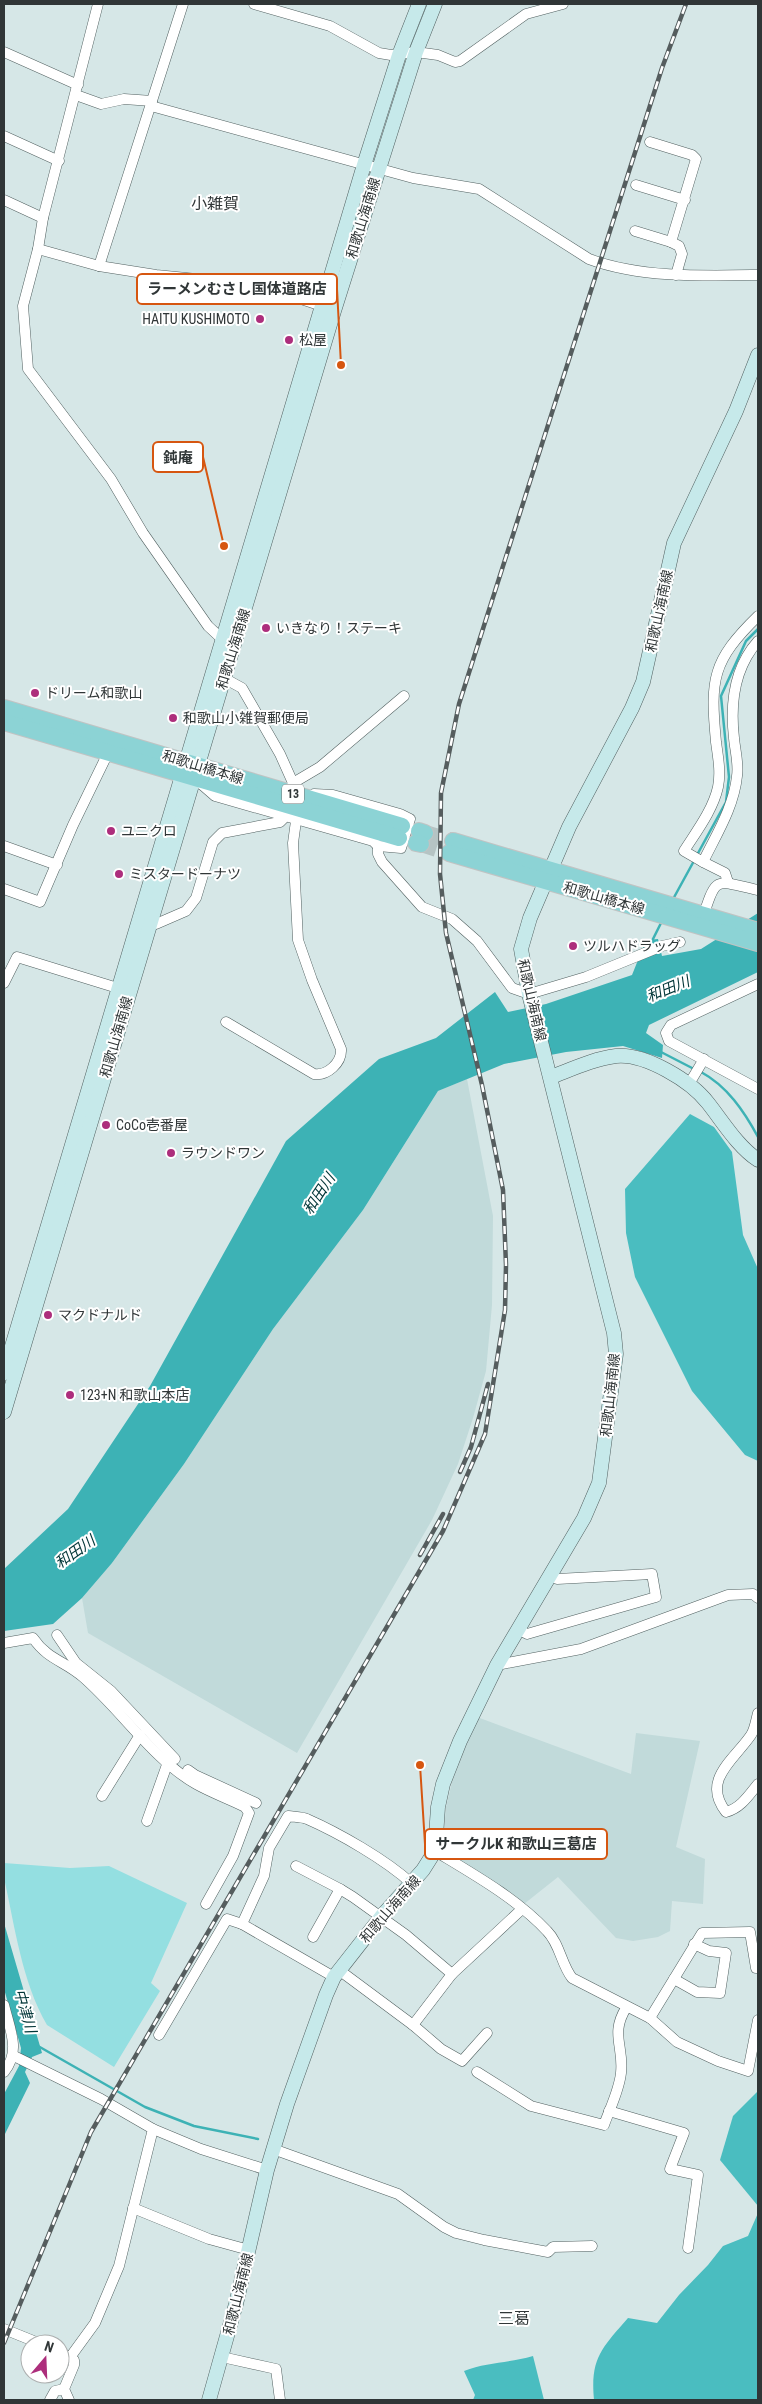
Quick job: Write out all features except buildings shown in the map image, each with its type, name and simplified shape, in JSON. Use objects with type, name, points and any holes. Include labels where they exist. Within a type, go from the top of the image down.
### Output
[{"type":"main road","name":"和歌山海南線","points":[[4,1412],[7,1373],[190,770],[215,674],[228,642],[328,308],[364,165],[399,55],[419,4]]},
{"type":"main road","name":"和歌山海南線","points":[[328,308],[378,169],[416,52],[435,4]]},
{"type":"main road","name":"和歌山海南線","points":[[209,2400],[249,2250],[267,2170],[314,2023],[337,1974],[381,1917],[412,1883],[435,1851],[438,1807],[443,1784],[460,1741],[497,1665],[584,1518],[599,1483],[616,1354],[614,1333],[530,997],[521,949],[530,918],[548,875],[588,788],[632,708],[643,682],[674,543],[736,411],[758,355]]},
{"type":"main road","name":"和歌山橋本線","points":[[4,708],[190,770],[401,832]]},
{"type":"main road","name":"和歌山橋本線","points":[[4,722],[108,753],[190,770]]},
{"type":"main road","name":"和歌山橋本線","points":[[451,847],[707,922],[758,931]]},
{"type":"main road","name":"和歌山橋本線","points":[[707,922],[758,943]]},
{"type":"main road","points":[[549,1071],[618,1056],[647,1062],[691,1080],[733,1136],[758,1160]]},
{"type":"street","points":[[98,4],[43,218],[38,249],[23,306],[28,369],[111,480],[143,533],[208,626],[228,642]]},
{"type":"street","points":[[99,266],[184,4]]},
{"type":"street","points":[[254,4],[330,26],[379,52],[399,55],[416,52],[438,55],[455,62],[460,61],[526,14],[540,9],[562,6],[563,4]]},
{"type":"street","points":[[4,52],[101,104],[124,99],[151,103],[378,169],[413,178],[479,189],[588,259],[605,264],[689,277],[758,275]]},
{"type":"street","points":[[4,136],[58,161]]},
{"type":"street","points":[[650,142],[692,155],[696,159],[671,242]]},
{"type":"street","points":[[636,185],[685,200]]},
{"type":"street","points":[[4,200],[43,218]]},
{"type":"street","points":[[635,231],[679,246],[682,254],[676,275]]},
{"type":"street","points":[[38,249],[99,266],[156,275],[259,286],[328,308]]},
{"type":"street","points":[[728,882],[725,873],[684,851],[708,810],[717,788],[719,772],[712,701],[715,680],[721,664],[735,639],[758,616]]},
{"type":"street","points":[[703,862],[736,788],[738,774],[732,716],[732,693],[745,659],[758,640]]},
{"type":"street","points":[[215,674],[242,688],[280,754],[292,785]]},
{"type":"street","points":[[292,785],[320,767],[404,696]]},
{"type":"street","points":[[4,890],[40,902],[73,825],[108,753]]},
{"type":"street","points":[[216,764],[292,785],[318,795],[333,795],[400,814],[410,819],[401,848],[378,846],[373,841],[296,821],[215,796],[190,770],[216,764]]},
{"type":"street","points":[[145,921],[156,924],[186,912],[196,898],[214,842],[222,834],[280,822],[285,817]]},
{"type":"street","points":[[226,1022],[314,1074],[326,1072],[335,1064],[340,1056],[341,1049],[312,980],[298,940],[293,843],[296,821]]},
{"type":"street","points":[[4,846],[57,865]]},
{"type":"street","points":[[378,846],[378,854],[382,862],[422,907],[452,919],[477,941],[512,988],[530,997],[586,977],[662,946],[680,942]]},
{"type":"street","points":[[707,922],[711,891],[719,884],[728,882],[758,890]]},
{"type":"street","points":[[4,983],[17,957],[124,990]]},
{"type":"street","points":[[758,984],[671,1025],[666,1033],[669,1041],[702,1062],[758,1089]]},
{"type":"street","points":[[691,1080],[702,1062]]},
{"type":"street","points":[[518,1629],[527,1634],[656,1597],[652,1574],[557,1579],[550,1576]]},
{"type":"street","points":[[497,1665],[581,1649],[728,1595],[753,1594],[758,1598]]},
{"type":"street","points":[[57,1635],[76,1663],[112,1691],[168,1754],[194,1775],[256,1803]]},
{"type":"street","points":[[4,1643],[33,1638],[42,1651],[81,1676],[112,1704],[168,1762],[195,1784],[245,1807],[248,1813],[233,1856],[206,1904]]},
{"type":"street","points":[[758,1713],[752,1734],[722,1770],[717,1784],[718,1802],[726,1812],[733,1810],[741,1804],[758,1784]]},
{"type":"street","points":[[102,1796],[140,1735]]},
{"type":"street","points":[[147,1822],[168,1762]]},
{"type":"street","points":[[242,1924],[264,1876],[269,1848],[288,1816],[306,1818],[342,1838],[412,1883]]},
{"type":"street","points":[[435,1851],[474,1874],[522,1909],[548,1931],[555,1942],[565,1969],[572,1978],[594,1987],[626,2008],[650,2018],[677,2042],[718,2061],[748,2071],[758,2020]]},
{"type":"street","points":[[296,1866],[340,1890],[381,1917],[452,1974]]},
{"type":"street","points":[[313,1937],[340,1890]]},
{"type":"street","points":[[413,2025],[452,1974],[522,1909]]},
{"type":"street","points":[[159,2035],[227,1919],[242,1924],[337,1974],[413,2025],[441,2049],[462,2061],[488,2033]]},
{"type":"street","points":[[650,2018],[702,1933],[750,1932],[756,1968],[758,1968]]},
{"type":"street","points":[[674,1979],[697,1992],[720,1993],[726,1954],[709,1951],[694,1944]]},
{"type":"street","points":[[4,2005],[15,2053],[4,2072]]},
{"type":"street","points":[[477,2072],[531,2106],[604,2125],[618,2089],[621,2071],[616,2036],[619,2020],[626,2008]]},
{"type":"street","points":[[4,2044],[36,2066],[116,2107],[152,2129],[202,2149],[267,2170]]},
{"type":"street","points":[[609,2111],[684,2134],[670,2168],[698,2175],[688,2248]]},
{"type":"street","points":[[69,2400],[64,2389],[74,2365],[71,2356],[95,2323],[119,2266],[152,2129]]},
{"type":"street","points":[[274,2149],[398,2194],[444,2227],[456,2233],[548,2252],[554,2247],[592,2246]]},
{"type":"street","points":[[134,2208],[209,2239],[249,2250]]},
{"type":"street","points":[[4,2329],[20,2335]]},
{"type":"street","points":[[222,2357],[276,2369],[280,2400]]},
{"type":"street","points":[[50,2400],[55,2390],[64,2389]]},
{"type":"shaded area","points":[[467,1079],[493,1216],[492,1305],[486,1371],[458,1464],[432,1520],[297,1753],[88,1633],[82,1598],[112,1563],[184,1464],[273,1329],[363,1210],[438,1091]]},
{"type":"shaded area","points":[[690,1114],[714,1127],[732,1152],[743,1235],[758,1269],[758,1461],[745,1455],[692,1391],[635,1277],[626,1233],[625,1189]]},
{"type":"shaded area","points":[[477,1717],[631,1774],[636,1733],[700,1741],[676,1847],[705,1859],[703,1904],[672,1901],[670,1931],[658,1937],[633,1941],[616,1938],[558,1877],[524,1904],[442,1852],[446,1807],[452,1782]]},
{"type":"shaded area","points":[[4,1863],[70,1868],[109,1866],[187,1903],[151,1983],[160,1991],[114,2067],[47,2025],[38,2008],[25,1973],[4,1878]]},
{"type":"shaded area","points":[[758,2091],[758,2206],[720,2160],[733,2116]]},
{"type":"shaded area","points":[[758,2213],[758,2400],[594,2400],[594,2374],[600,2354],[628,2318],[657,2323],[679,2295],[708,2265],[723,2246],[748,2236]]},
{"type":"shaded area","points":[[533,2356],[544,2400],[473,2400],[475,2395],[464,2371]]},
{"type":"water","name":"和田川","points":[[758,913],[758,972],[649,1025],[646,1033],[663,1045],[662,1058],[623,1046],[566,1052],[504,1064],[438,1091],[363,1210],[273,1329],[184,1464],[112,1563],[82,1598],[53,1624],[4,1631],[4,1569],[68,1509],[150,1386],[286,1141],[379,1059],[436,1038],[495,992],[508,1012],[546,1004],[632,975],[646,940],[658,939],[662,956],[701,949]]},
{"type":"water","name":"中津川","points":[[4,1923],[42,2053],[32,2057],[25,2072],[30,2083],[4,2136],[4,2094],[19,2066],[21,2048],[4,1989]]},
{"type":"waterway","points":[[697,855],[726,802],[729,777],[721,696],[746,641],[758,629]]},
{"type":"waterway","points":[[672,901],[695,859]]},
{"type":"waterway","points":[[652,941],[662,921]]},
{"type":"waterway","points":[[661,1052],[694,1069]]},
{"type":"waterway","points":[[701,1072],[727,1092],[747,1118],[758,1137]]},
{"type":"waterway","points":[[38,2046],[145,2107],[194,2126],[258,2139]]},
{"type":"tunnel","points":[[425,833],[453,841]]},
{"type":"tunnel","points":[[421,844],[449,853]]},
{"type":"railway","points":[[4,2343],[91,2132],[443,1531],[485,1434],[505,1310],[506,1265],[503,1190],[482,1085],[446,933],[440,874],[441,793],[459,704],[662,68],[686,4]]},
{"type":"railway","points":[[460,1472],[471,1447],[488,1384]]},
{"type":"railway","points":[[420,1555],[443,1514]]},
{"type":"place","name":"HAITU KUSHIMOTO","points":[[260,319]]},
{"type":"place","name":"松屋","points":[[289,340]]},
{"type":"place","name":"ラーメンむさし国体道路店","points":[[341,365]]},
{"type":"place","name":"鈍庵","points":[[224,546]]},
{"type":"place","name":"いきなり！ステーキ","points":[[266,628]]},
{"type":"place","name":"ドリーム和歌山","points":[[35,693]]},
{"type":"place","name":"和歌山小雑賀郵便局","points":[[173,718]]},
{"type":"place","name":"ユニクロ","points":[[111,831]]},
{"type":"place","name":"ミスタードーナツ","points":[[119,874]]},
{"type":"place","name":"ツルハドラッグ","points":[[573,946]]},
{"type":"place","name":"CoCo壱番屋","points":[[106,1125]]},
{"type":"place","name":"ラウンドワン","points":[[171,1153]]},
{"type":"place","name":"マクドナルド","points":[[48,1315]]},
{"type":"place","name":"123+N 和歌山本店","points":[[70,1395]]},
{"type":"place","name":"サークルK 和歌山三葛店","points":[[420,1765]]},
{"type":"district","name":"小雑賀","points":[[215,203]]},
{"type":"district","name":"三葛","points":[[514,2318]]}]
